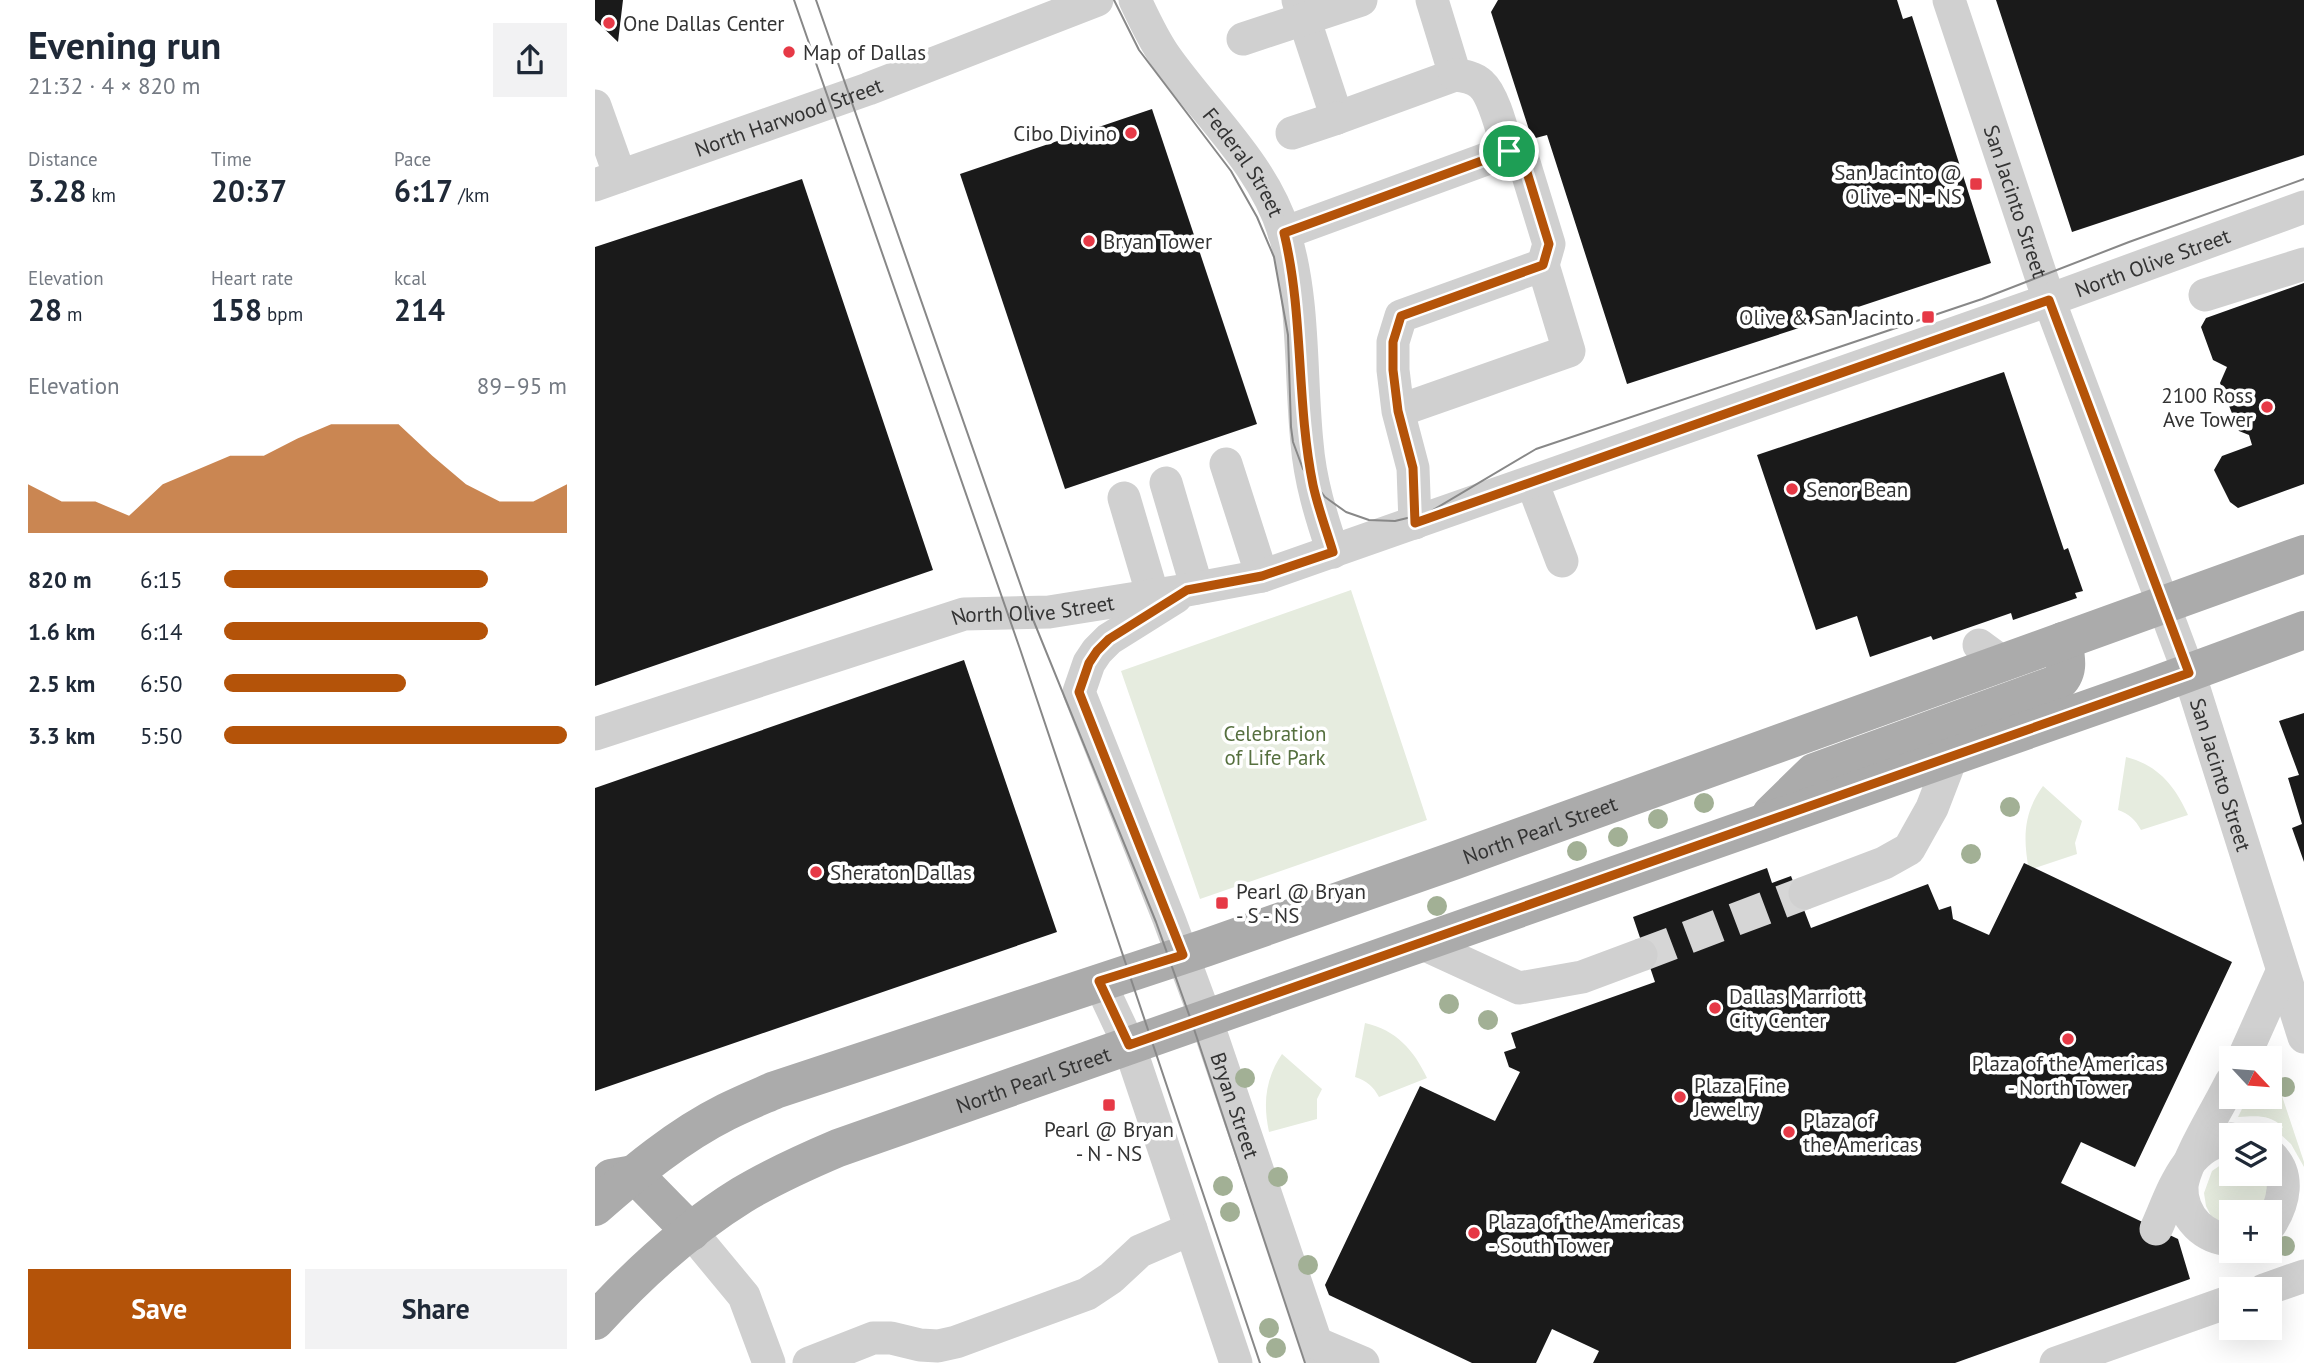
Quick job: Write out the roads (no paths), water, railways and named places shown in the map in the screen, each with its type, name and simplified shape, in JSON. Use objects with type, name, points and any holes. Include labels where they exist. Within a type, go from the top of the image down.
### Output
[{"type":"main road","name":"North Pearl Street","points":[[595,1207],[633,1174],[678,1141],[725,1112],[775,1090],[1183,955],[1453,861],[1994,651],[2063,640],[2304,554]]},
{"type":"main road","name":"North Pearl Street","points":[[595,1321],[619,1295],[691,1232],[741,1196],[792,1168],[838,1148],[2189,673],[2304,630]]},
{"type":"main road","points":[[1762,823],[1814,772],[2056,684],[2064,678],[2067,669],[2063,640]]},
{"type":"main road","points":[[595,1182],[633,1174],[691,1232]]},
{"type":"street","name":"North Harwood Street","points":[[607,180],[869,89],[1097,0]]},
{"type":"street","name":"Federal Street","points":[[1135,0],[1167,59],[1263,184],[1284,233],[1297,300],[1307,446],[1313,484],[1333,552]]},
{"type":"street","points":[[1243,39],[1302,9],[1361,0]]},
{"type":"street","points":[[1431,0],[1455,75]]},
{"type":"street","name":"San Jacinto Street","points":[[1949,0],[2049,300],[2189,673],[2304,1037]]},
{"type":"street","points":[[1302,9],[1337,118]]},
{"type":"street","points":[[1292,133],[1455,75],[1480,82],[1487,91],[1509,151]]},
{"type":"street","points":[[595,106],[607,180]]},
{"type":"street","points":[[1284,233],[1509,151],[1522,156],[1549,244],[1543,265],[1569,351],[1398,411]]},
{"type":"street","name":"North Olive Street","points":[[595,734],[964,614],[1049,612],[1262,576],[2049,300],[2304,207]]},
{"type":"street","points":[[2205,295],[2304,264]]},
{"type":"street","points":[[1415,523],[1413,468],[1398,411],[1393,370],[1393,342],[1401,316],[1543,265]]},
{"type":"street","points":[[1226,464],[1262,576]]},
{"type":"street","points":[[1532,482],[1562,561]]},
{"type":"street","points":[[1166,483],[1192,589]]},
{"type":"street","points":[[1124,498],[1153,596]]},
{"type":"street","name":"Bryan Street","points":[[1192,589],[1109,639],[1089,663],[1079,692],[1183,955],[1320,1353]]},
{"type":"street","points":[[1805,893],[1884,863],[1909,849],[1932,808],[1952,756]]},
{"type":"street","points":[[1421,943],[1519,988],[1583,977],[1641,955]]},
{"type":"street","points":[[2249,1046],[2282,972]]},
{"type":"street","points":[[1099,981],[1129,1045],[1236,1363]]},
{"type":"street","points":[[2219,1105],[2186,1169],[2182,1186],[2184,1204],[2191,1219],[2204,1232],[2219,1239]]},
{"type":"street","points":[[2156,1229],[2184,1170],[2196,1154],[2210,1144],[2219,1142]]},
{"type":"street","points":[[2282,1175],[2282,1200]]},
{"type":"street","points":[[809,1363],[873,1338],[891,1338],[929,1346],[957,1342],[1087,1294],[1111,1278],[1140,1251],[1191,1229]]},
{"type":"street","points":[[691,1232],[744,1296],[769,1363]]},
{"type":"street","points":[[2282,1284],[2304,1276]]},
{"type":"street","points":[[2056,1363],[2219,1305]]},
{"type":"street","points":[[1320,1353],[1363,1363]]},
{"type":"tunnel","points":[[1641,955],[1805,893]]},
{"type":"tram line","points":[[794,0],[1020,649],[1260,1363]]},
{"type":"tram line","points":[[816,0],[1030,612],[1156,922],[1305,1363]]},
{"type":"tram line","points":[[1114,0],[1139,50],[1231,171],[1257,217],[1274,257],[1288,335],[1293,442],[1303,469],[1325,497],[1346,512],[1369,520],[1395,521],[1428,513],[1536,449],[1982,299],[2304,179]]},
{"type":"place","name":"One Dallas Center","points":[[609,23]]},
{"type":"place","name":"Map of Dallas","points":[[789,52]]},
{"type":"place","name":"Cibo Divino","points":[[1131,133]]},
{"type":"place","name":"San Jacinto @ Olive - N - NS","points":[[1976,184]]},
{"type":"place","name":"Bryan Tower","points":[[1089,241]]},
{"type":"place","name":"Olive & San Jacinto","points":[[1928,317]]},
{"type":"place","name":"2100 Ross Ave Tower","points":[[2267,407]]},
{"type":"place","name":"Senor Bean","points":[[1792,489]]},
{"type":"place","name":"Sheraton Dallas","points":[[816,872]]},
{"type":"place","name":"Pearl @ Bryan - S - NS","points":[[1222,903]]},
{"type":"place","name":"Dallas Marriott City Center","points":[[1715,1008]]},
{"type":"place","name":"Plaza of the Americas - North Tower","points":[[2068,1039]]},
{"type":"place","name":"Plaza Fine Jewelry","points":[[1680,1097]]},
{"type":"place","name":"Pearl @ Bryan - N - NS","points":[[1109,1105]]},
{"type":"place","name":"Plaza of the Americas","points":[[1789,1132]]},
{"type":"place","name":"Plaza of the Americas - South Tower","points":[[1474,1233]]},
{"type":"park label","name":"Celebration of Life Park","points":[[1275,745]]}]
